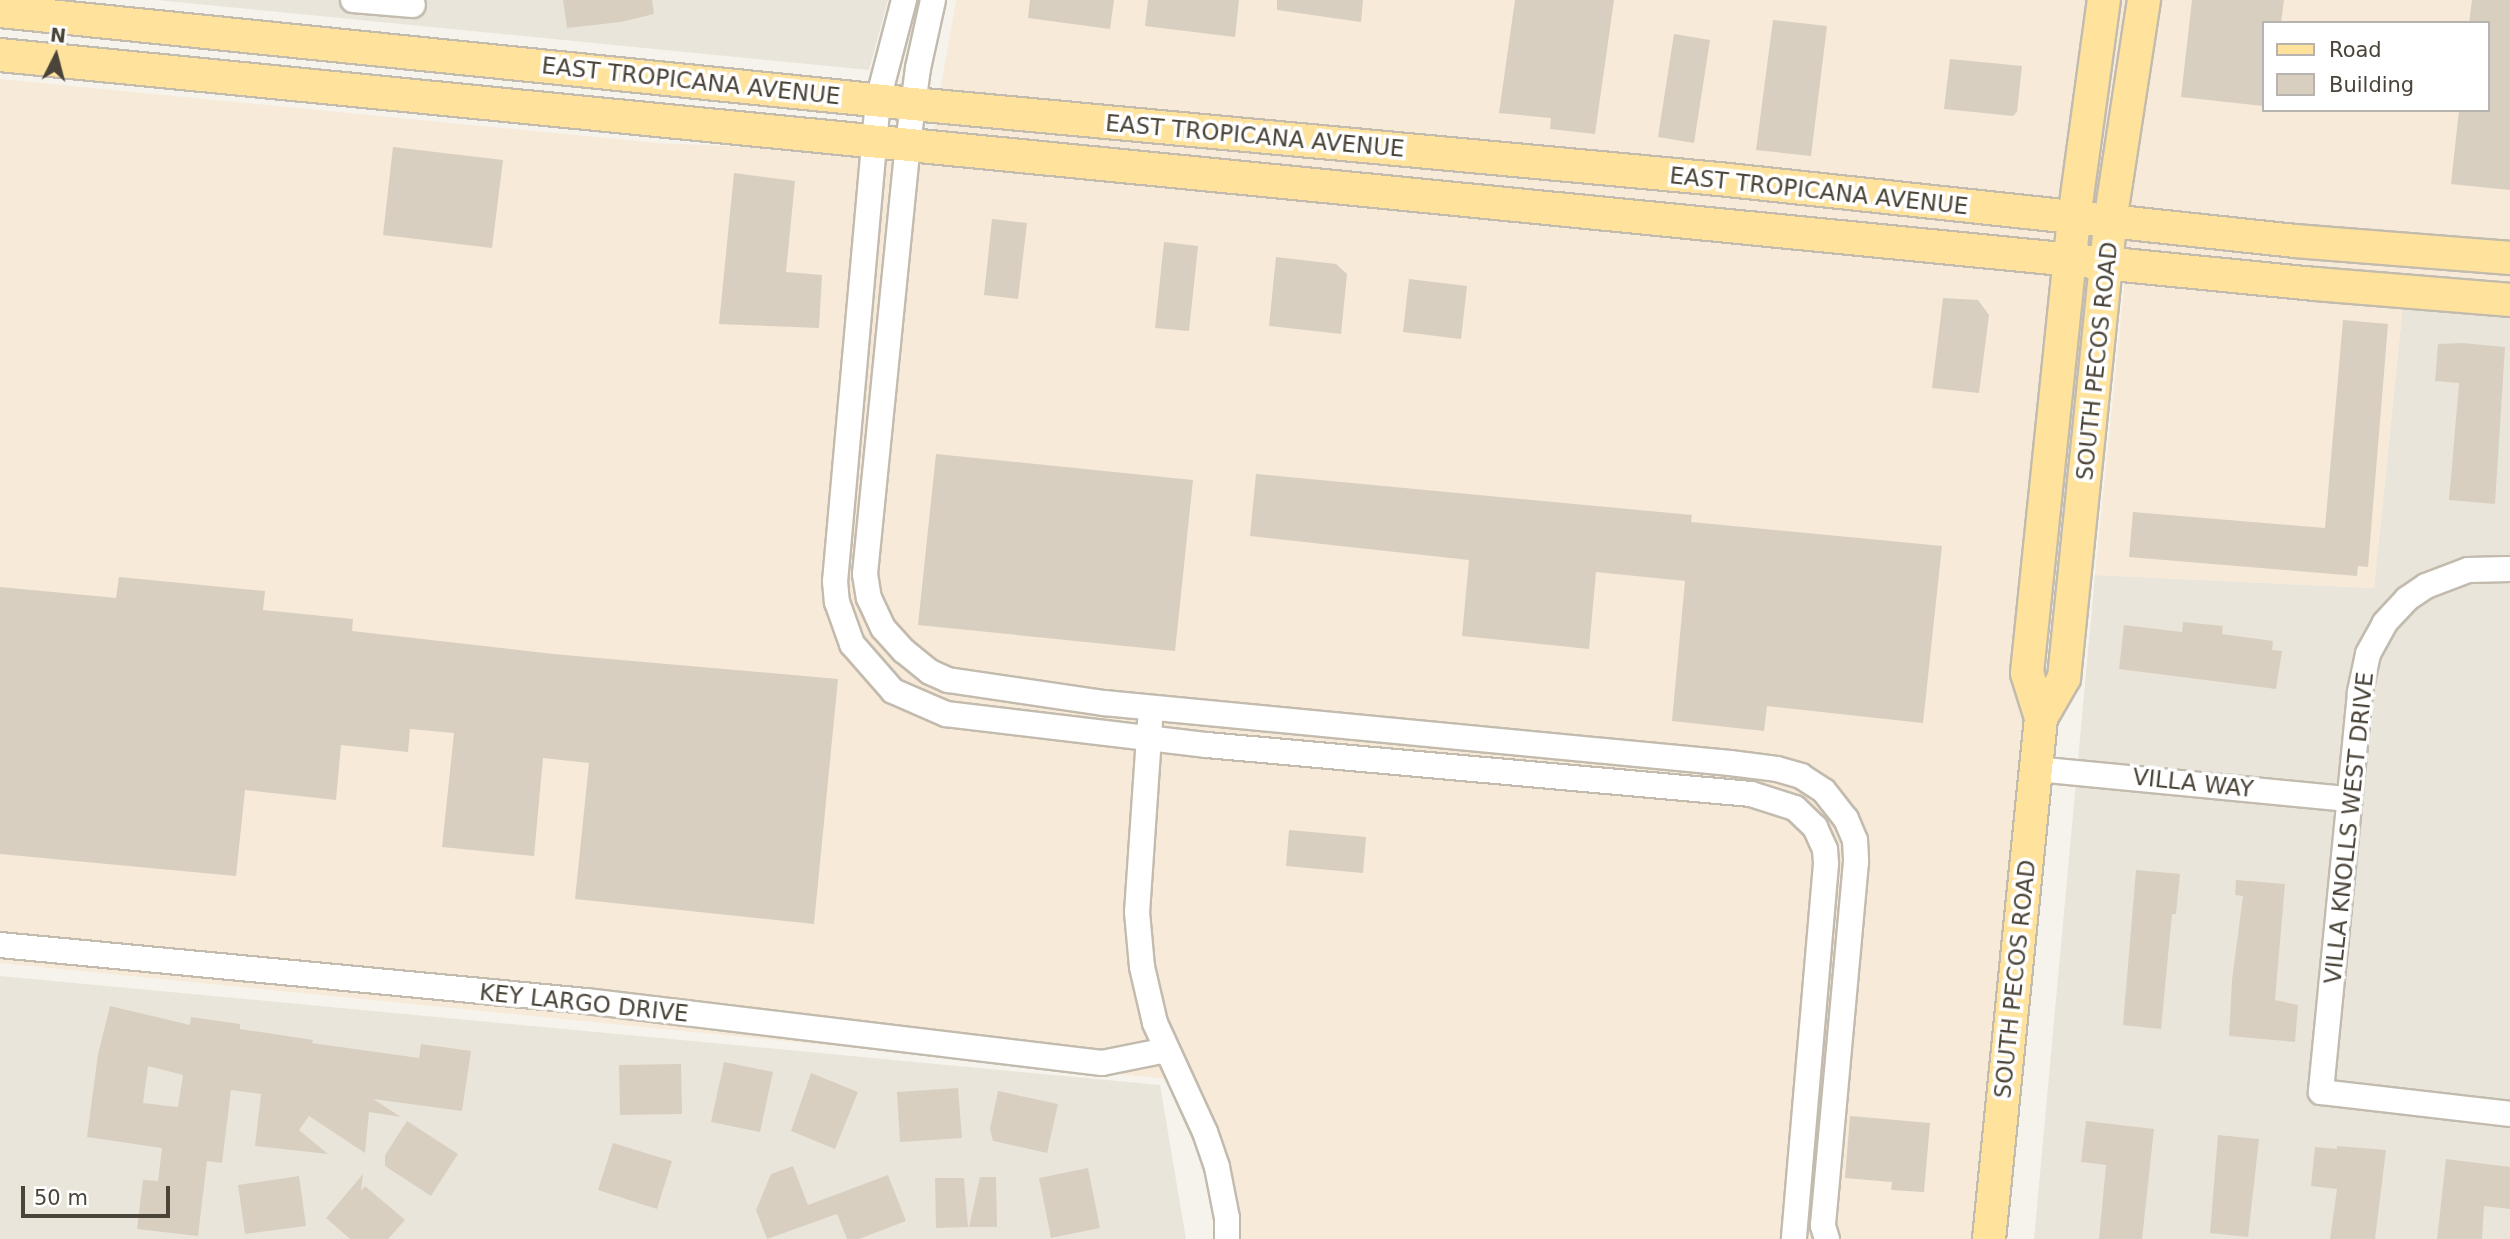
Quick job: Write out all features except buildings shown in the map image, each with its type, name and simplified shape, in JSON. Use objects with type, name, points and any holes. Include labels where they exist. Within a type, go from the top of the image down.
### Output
[{"type":"main road","name":"SOUTH PECOS ROAD","points":[[1989,1239],[2041,718],[2027,673],[2069,259],[2104,0]]},
{"type":"main road","name":"SOUTH PECOS ROAD","points":[[2041,718],[2064,678],[2110,222],[2144,0]]},
{"type":"main road","name":"EAST TROPICANA AVENUE","points":[[0,11],[913,104],[1719,179],[2295,241],[2510,258]]},
{"type":"main road","name":"EAST TROPICANA AVENUE","points":[[0,55],[2510,300]]},
{"type":"main road","points":[[284,82],[302,68],[323,64],[384,65],[462,57]]},
{"type":"main road","points":[[1274,180],[1281,172],[1295,167],[1441,172],[1460,167],[1473,156]]},
{"type":"street","points":[[353,0],[413,5]]},
{"type":"street","points":[[904,0],[878,100],[835,582],[837,602],[852,644],[893,691],[946,714],[1148,738],[1751,794],[1795,808],[1815,827],[1825,849],[1826,864],[1794,1239]]},
{"type":"street","points":[[933,0],[908,143],[865,574],[869,598],[883,628],[904,652],[948,680],[1151,708],[1742,764],[1801,776],[1824,791],[1846,819],[1855,841],[1856,862],[1823,1226],[1827,1239]]},
{"type":"street","name":"VILLA KNOLLS WEST DRIVE","points":[[2510,569],[2468,570],[2426,586],[2407,599],[2385,623],[2368,654],[2360,693],[2321,1092],[2510,1114]]},
{"type":"street","points":[[1151,708],[1137,912],[1142,967],[1155,1024],[1205,1132],[1217,1167],[1227,1218],[1227,1239]]},
{"type":"street","name":"VILLA WAY","points":[[2036,769],[2350,799]]},
{"type":"street","name":"KEY LARGO DRIVE","points":[[0,945],[586,1001],[1102,1063],[1167,1050]]},
{"type":"shaded area","points":[[157,0],[888,0],[869,70]]},
{"type":"shaded area","points":[[956,0],[2510,0],[2510,283],[2406,275],[2374,588],[2095,575],[2128,249],[2069,243],[1994,1239],[1227,1239],[1178,1080],[0,963],[0,79],[657,143],[929,155]]},
{"type":"shaded area","points":[[2406,275],[2510,283],[2510,1239],[2034,1239],[2095,575],[2374,588]]},
{"type":"shaded area","points":[[0,976],[1160,1085],[1186,1239],[0,1239]]}]
